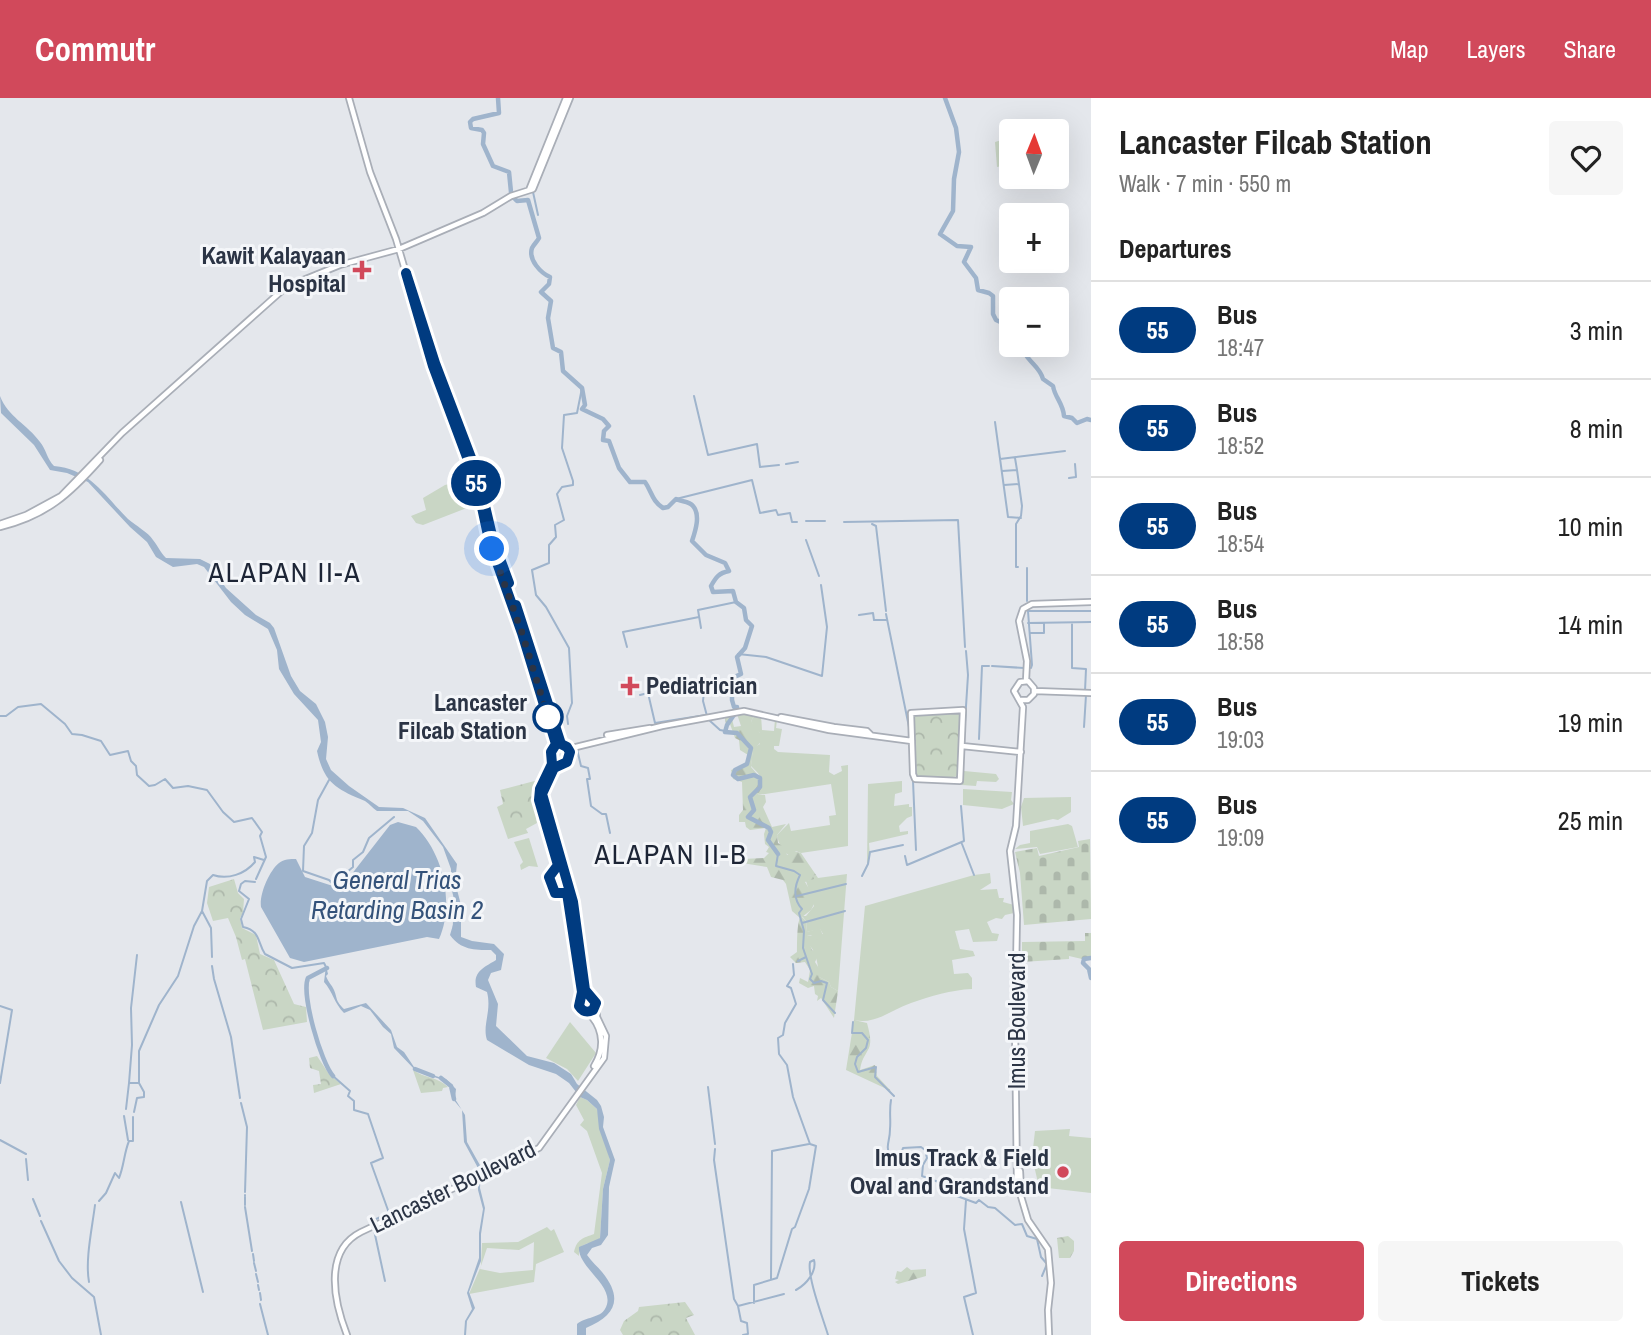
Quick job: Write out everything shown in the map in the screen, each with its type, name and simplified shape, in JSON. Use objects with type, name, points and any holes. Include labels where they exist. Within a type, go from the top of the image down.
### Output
[{"type":"main road","points":[[349,98],[370,172],[399,249],[435,363],[478,476],[499,562],[560,745],[570,752]]},
{"type":"main road","points":[[0,526],[47,505],[77,483],[129,428],[278,292],[340,265],[399,249],[488,211],[511,196],[531,190],[568,98]]},
{"type":"main road","points":[[1026,681],[1027,661],[1019,621],[1023,609],[1032,604],[1091,602]]},
{"type":"main road","points":[[1026,681],[1032,684],[1035,691],[1028,700],[1021,700],[1016,696],[1015,689],[1020,682],[1026,681]]},
{"type":"main road","points":[[1035,691],[1091,693]]},
{"type":"main road","name":"Imus Boulevard","points":[[1021,700],[1022,752]]},
{"type":"main road","name":"Imus Boulevard","points":[[1028,700],[1016,826],[1010,851],[1016,881],[1017,1188],[1030,1224],[1048,1249],[1051,1279],[1048,1310],[1051,1335]]},
{"type":"main road","points":[[963,709],[962,746],[960,782],[917,780],[913,774],[912,711],[963,709]]},
{"type":"main road","points":[[654,728],[647,727],[560,745],[551,752],[552,759],[540,789],[539,800],[570,904],[582,992],[579,1006],[586,1012],[593,1010],[596,1000],[585,990],[573,902],[542,798],[554,768],[567,762],[573,747],[742,711],[816,727],[912,741]]},
{"type":"main road","points":[[962,746],[1022,752]]},
{"type":"main road","points":[[552,759],[559,764]]},
{"type":"main road","points":[[580,999],[586,995],[590,996]]},
{"type":"main road","name":"Lancaster Boulevard","points":[[583,1084],[604,1058],[606,1036],[597,1017],[596,1005]]},
{"type":"main road","name":"Lancaster Boulevard","points":[[346,1335],[339,1314],[335,1268],[344,1244],[352,1237],[535,1148],[576,1095],[600,1055],[601,1034],[592,1016],[586,1012]]},
{"type":"green space","points":[[999,141],[997,167],[995,142]]},
{"type":"green space","points":[[469,479],[477,504],[423,525],[416,523],[411,516],[426,510],[423,498],[445,485]]},
{"type":"green space","points":[[961,710],[959,776],[917,777],[913,713]]},
{"type":"green space","points":[[745,713],[755,715],[751,721],[760,733],[760,743],[753,750],[751,767],[764,782],[758,795],[765,795],[766,802],[763,807],[772,827],[786,824],[777,835],[778,843],[785,848],[787,855],[794,851],[801,853],[816,875],[813,876],[814,879],[805,882],[816,900],[811,910],[802,917],[806,921],[807,932],[820,928],[824,938],[817,940],[811,935],[807,936],[812,950],[819,954],[815,962],[820,970],[819,977],[838,991],[834,1018],[821,998],[817,1001],[814,986],[808,988],[799,983],[800,978],[808,982],[810,970],[805,962],[796,963],[790,957],[797,952],[800,918],[792,911],[786,884],[783,880],[771,877],[767,867],[742,863],[742,859],[764,858],[769,853],[766,852],[769,847],[765,844],[766,828],[750,830],[745,822],[739,822],[739,815],[743,810],[742,782],[733,779],[731,770],[745,765],[748,755],[740,750],[739,740],[735,738],[730,724],[726,725],[725,718],[732,714]],"holes":[[[737,714],[741,726],[734,727],[732,719]]]},
{"type":"green space","points":[[755,715],[761,715],[762,730],[774,731],[775,719],[777,720],[776,728],[782,729],[779,746],[774,746],[778,752],[830,755],[829,772],[834,775],[842,771],[841,766],[848,765],[848,846],[801,853],[796,851],[789,855],[783,850],[777,835],[789,823],[791,831],[830,825],[829,816],[836,815],[831,784],[758,795],[762,779],[751,766],[753,748],[760,744],[760,733],[751,721]]},
{"type":"green space","points":[[964,771],[996,774],[999,779],[996,782],[977,781],[976,786],[962,785]]},
{"type":"green space","points":[[542,779],[537,798],[541,818],[536,819],[537,823],[526,829],[528,833],[508,839],[497,807],[503,804],[500,790]]},
{"type":"green space","points":[[902,781],[902,792],[895,794],[894,806],[909,804],[909,807],[912,807],[912,816],[899,826],[900,832],[908,831],[908,834],[869,843],[870,856],[867,866],[868,784]]},
{"type":"green space","points":[[963,789],[1012,792],[1011,800],[1014,804],[1002,809],[963,805]]},
{"type":"green space","points":[[1071,797],[1071,812],[1058,820],[1023,826],[1021,807],[1024,798]]},
{"type":"green space","points":[[1068,824],[1072,826],[1078,847],[1040,854],[1037,847],[1015,849],[1030,843],[1030,831]]},
{"type":"green space","points":[[529,838],[538,867],[529,866],[521,870],[520,865],[523,862],[514,842]]},
{"type":"green space","points":[[1090,839],[1091,919],[1024,925],[1020,873],[1015,852],[1037,848],[1039,856],[1079,847],[1078,841]]},
{"type":"green space","points":[[990,873],[991,883],[980,890],[997,889],[999,898],[1004,898],[1003,902],[1014,905],[1014,913],[987,922],[992,933],[999,934],[997,941],[973,942],[969,929],[955,931],[960,949],[973,951],[975,956],[952,960],[954,974],[968,973],[972,978],[972,989],[926,998],[876,1019],[854,1020],[865,906],[974,875]]},
{"type":"green space","points":[[847,874],[838,991],[819,977],[816,958],[808,942],[807,936],[823,934],[820,929],[807,932],[806,921],[802,916],[806,916],[814,906],[806,881],[816,875],[818,878]]},
{"type":"green space","points":[[234,879],[238,893],[244,899],[240,918],[242,928],[256,935],[260,954],[274,960],[294,1004],[306,1007],[307,1022],[263,1030],[245,959],[242,960],[228,918],[213,921],[207,903],[209,887]]},
{"type":"green space","points":[[1085,933],[1091,933],[1091,957],[1082,959],[1069,956],[1069,959],[1022,962],[1022,942],[1085,941]]},
{"type":"green space","points":[[854,1020],[867,1023],[870,1036],[869,1048],[860,1070],[875,1065],[877,1076],[891,1091],[846,1070]]},
{"type":"green space","points":[[570,1022],[596,1053],[578,1081],[567,1069],[546,1058]]},
{"type":"green space","points":[[317,1056],[329,1074],[341,1084],[314,1093],[313,1085],[321,1084],[319,1071],[310,1068],[309,1058]]},
{"type":"green space","points":[[413,1070],[448,1087],[442,1091],[421,1093]]},
{"type":"green space","points":[[580,1097],[597,1109],[610,1160],[603,1189],[600,1238],[583,1245],[579,1256],[574,1252],[577,1244],[594,1234],[602,1173],[587,1131],[580,1125],[584,1120],[576,1105]]},
{"type":"green space","name":"Imus Track & Field Oval and Grandstand","points":[[1070,1129],[1069,1136],[1091,1138],[1091,1193],[1039,1187],[1032,1157],[1035,1131]]},
{"type":"green space","points":[[547,1227],[551,1231],[554,1229],[564,1252],[536,1264],[534,1282],[469,1294],[481,1266],[482,1243],[518,1242]],"holes":[[[534,1242],[533,1270],[500,1273],[480,1269],[487,1248],[519,1250]]]},
{"type":"green space","points":[[1068,1236],[1074,1241],[1074,1251],[1070,1258],[1059,1258],[1057,1238]]},
{"type":"green space","points":[[907,1267],[911,1270],[926,1269],[926,1276],[898,1284],[895,1282],[899,1280],[895,1279],[897,1271],[901,1272]]},
{"type":"green space","points":[[685,1302],[694,1315],[686,1318],[695,1335],[623,1335],[620,1330],[624,1321],[638,1311],[639,1307]]},
{"type":"water","points":[[0,396],[8,410],[40,442],[54,466],[78,472],[96,485],[128,519],[151,537],[166,558],[200,559],[210,564],[226,588],[256,615],[270,623],[291,676],[300,691],[316,704],[325,722],[328,737],[326,759],[331,770],[379,807],[403,808],[425,818],[457,864],[455,882],[461,905],[461,937],[494,944],[504,954],[501,970],[491,973],[488,980],[498,1004],[496,1026],[527,1056],[554,1063],[571,1074],[577,1084],[601,1106],[603,1127],[615,1160],[609,1187],[608,1235],[601,1245],[592,1248],[587,1255],[609,1282],[614,1298],[610,1312],[586,1328],[586,1335],[577,1335],[577,1324],[603,1312],[608,1301],[602,1285],[580,1255],[579,1247],[600,1238],[603,1189],[610,1160],[599,1129],[597,1109],[556,1074],[529,1065],[487,1040],[487,992],[476,987],[476,977],[496,960],[496,955],[491,950],[463,946],[450,935],[457,911],[451,887],[451,869],[443,847],[423,821],[408,811],[377,811],[365,801],[333,784],[323,771],[317,751],[321,742],[318,720],[294,694],[279,669],[277,650],[268,629],[245,615],[231,602],[204,567],[197,564],[173,567],[156,557],[147,542],[88,482],[67,473],[50,470],[34,445],[1,413]]},
{"type":"water","name":"General Trias Retarding Basin 2","points":[[398,822],[416,827],[433,850],[439,864],[444,879],[446,910],[439,939],[427,937],[304,962],[290,958],[261,907],[263,890],[275,867],[283,861],[296,859],[305,877],[336,887],[351,875],[390,825]]},
{"type":"water","points":[[326,966],[326,976],[341,1006],[344,1009],[366,1003],[391,1030],[397,1047],[414,1067],[446,1079],[456,1089],[455,1099],[462,1109],[452,1098],[452,1087],[446,1081],[416,1071],[394,1048],[391,1034],[370,1010],[361,1006],[344,1013],[324,982]]},
{"type":"water","points":[[462,1110],[465,1115],[467,1142],[481,1167],[480,1188],[485,1208],[481,1261],[469,1292],[475,1308],[467,1321],[466,1335],[465,1321],[472,1309],[467,1293],[479,1258],[483,1209],[478,1190],[478,1168],[464,1142]]},
{"type":"waterway","points":[[498,98],[499,113],[470,122],[471,128],[484,133],[483,144],[493,166],[509,172],[511,192]]},
{"type":"waterway","points":[[945,98],[956,128],[959,152],[954,179],[953,211],[940,234],[957,246],[971,247],[964,262],[976,278],[978,290],[993,296],[993,314],[999,321]]},
{"type":"waterway","points":[[533,192],[538,215]]},
{"type":"waterway","points":[[512,196],[517,201],[528,200],[539,238],[532,248],[532,257],[539,269],[550,277],[549,284],[541,292],[551,301],[548,318],[553,348],[561,352],[563,371],[582,388],[585,405],[582,409],[603,419],[609,426],[604,431],[603,440],[609,441],[619,468],[630,482],[645,482],[654,499],[663,508],[676,499],[693,506],[697,519],[692,541],[706,555],[725,563],[729,571],[716,578],[711,586],[713,592],[733,591],[736,602],[744,608],[746,620],[752,626],[745,648],[737,657],[741,674],[732,678],[732,700],[737,710]]},
{"type":"waterway","points":[[1028,357],[1043,379],[1053,386],[1064,416],[1077,423],[1091,420]]},
{"type":"waterway","points":[[568,724],[567,716],[572,703],[569,648],[546,607],[536,595],[532,570],[549,563],[549,545],[556,537],[555,525],[564,520],[557,494],[562,487],[573,485],[562,448],[564,415],[577,413],[582,388]]},
{"type":"waterway","points":[[694,396],[708,455],[757,444],[760,467],[779,465]]},
{"type":"waterway","points":[[995,422],[1008,517],[1021,518]]},
{"type":"waterway","points":[[1000,459],[1065,451]]},
{"type":"waterway","points":[[1002,471],[1017,470],[1015,458]]},
{"type":"waterway","points":[[786,464],[798,462]]},
{"type":"waterway","points":[[1069,478],[1076,477],[1075,464]]},
{"type":"waterway","points":[[1017,470],[1022,506],[1021,516],[1016,524],[1018,567]]},
{"type":"waterway","points":[[676,499],[752,480],[760,513],[776,510],[778,515],[790,513],[792,522],[797,522]]},
{"type":"waterway","points":[[1004,485],[1019,484]]},
{"type":"waterway","points":[[844,522],[958,520],[965,647]]},
{"type":"waterway","points":[[806,521],[825,521]]},
{"type":"waterway","points":[[872,524],[876,526],[886,611]]},
{"type":"waterway","points":[[806,540],[819,576]]},
{"type":"waterway","points":[[1027,568],[1027,601]]},
{"type":"waterway","points":[[738,654],[766,657],[822,676],[827,627],[821,585]]},
{"type":"waterway","points":[[701,628],[698,610],[736,602]]},
{"type":"waterway","points":[[1028,611],[1091,611]]},
{"type":"waterway","points":[[1028,611],[1031,668]]},
{"type":"waterway","points":[[859,615],[873,613],[874,620],[886,620]]},
{"type":"waterway","points":[[886,614],[909,727]]},
{"type":"waterway","points":[[627,647],[623,632],[699,617]]},
{"type":"waterway","points":[[1028,623],[1091,622]]},
{"type":"waterway","points":[[1072,623],[1072,668],[1086,669],[1085,691]]},
{"type":"waterway","points":[[1030,633],[1044,633],[1044,624]]},
{"type":"waterway","points":[[965,722],[968,675],[966,651]]},
{"type":"waterway","points":[[979,739],[982,666],[989,666]]},
{"type":"waterway","points":[[992,666],[1024,668]]},
{"type":"waterway","points":[[705,683],[703,701],[707,716]]},
{"type":"waterway","points":[[640,695],[648,693],[655,723],[706,715]]},
{"type":"waterway","points":[[1084,727],[1086,695]]},
{"type":"waterway","points":[[0,716],[6,716],[18,707],[41,704],[65,724],[72,734],[101,741],[110,755],[128,751],[136,766],[137,775],[149,786],[165,779],[173,788],[188,786],[207,790],[234,822],[252,818],[262,832],[260,836],[266,857],[256,879]]},
{"type":"waterway","points":[[736,712],[725,732],[737,733],[751,748],[747,764],[735,770],[733,775],[738,779],[754,775],[760,778],[760,787],[750,797],[754,810],[748,817],[769,828],[771,832],[768,840],[778,854]]},
{"type":"waterway","points":[[709,720],[725,731]]},
{"type":"waterway","points":[[577,749],[581,766],[588,768],[591,806],[606,814],[610,833]]},
{"type":"waterway","points":[[329,780],[318,800],[312,833],[304,846],[303,871],[333,884],[353,867],[353,860],[363,852],[369,838],[394,817]]},
{"type":"waterway","points":[[913,781],[916,850]]},
{"type":"waterway","points":[[905,856],[907,865],[964,841],[961,806]]},
{"type":"waterway","points":[[962,844],[974,875]]},
{"type":"waterway","points":[[862,876],[870,852],[903,845]]},
{"type":"waterway","points":[[778,854],[776,866],[800,875],[795,893],[802,909],[799,913],[804,931],[803,948],[812,974],[810,979],[814,983],[827,983],[823,1000],[835,1013]]},
{"type":"waterway","points":[[212,957],[211,928],[202,911],[207,881],[213,875],[224,877],[241,873],[255,862],[254,857],[264,860]]},
{"type":"waterway","points":[[255,882],[245,881],[241,884],[239,891],[249,899],[241,919],[243,927],[256,934],[265,954],[292,968],[324,963],[326,967]]},
{"type":"waterway","points":[[797,896],[846,884]]},
{"type":"waterway","points":[[455,927],[456,901]]},
{"type":"waterway","points":[[134,1112],[137,1098],[144,1097],[139,1083],[139,1051],[159,1005],[178,976],[194,926],[202,911]]},
{"type":"waterway","points":[[802,923],[845,911]]},
{"type":"waterway","points":[[129,1083],[131,1008],[137,955]]},
{"type":"waterway","points":[[798,961],[806,957]]},
{"type":"waterway","points":[[1091,958],[1084,959],[1083,963],[1089,969],[1091,978]]},
{"type":"waterway","points":[[754,1303],[754,1285],[777,1278],[792,1229],[809,1189],[816,1146],[810,1144],[793,1097],[787,1065],[779,1054],[778,1038],[783,1035],[785,1023],[796,1004],[791,988],[787,986],[794,975],[793,964]]},
{"type":"waterway","points":[[212,966],[231,1037],[240,1098]]},
{"type":"waterway","points":[[327,968],[308,978],[307,998],[313,1028],[333,1076]]},
{"type":"waterway","points":[[0,1006],[12,1010],[0,1083]]},
{"type":"waterway","points":[[853,1022],[852,1033],[862,1033],[868,1040],[866,1048],[857,1057],[855,1064],[858,1072],[876,1067],[875,1077],[894,1096]]},
{"type":"waterway","points":[[415,1069],[433,1076]]},
{"type":"waterway","points":[[333,1076],[350,1091],[348,1096],[354,1101],[354,1110],[368,1114],[383,1158],[371,1163],[389,1213],[372,1221]]},
{"type":"waterway","points":[[441,1078],[451,1086],[454,1099]]},
{"type":"waterway","points":[[126,1109],[129,1083],[139,1083]]},
{"type":"waterway","points":[[708,1087],[715,1144]]},
{"type":"waterway","points":[[891,1100],[888,1146],[890,1158],[901,1154],[903,1148],[921,1147],[927,1158],[922,1176],[952,1187],[957,1196],[976,1203],[979,1200],[988,1207],[995,1208],[1015,1225],[1022,1224],[1027,1236],[1037,1239],[1041,1257],[1047,1264],[1042,1276]]},
{"type":"waterway","points":[[241,1103],[247,1127],[245,1192]]},
{"type":"waterway","points":[[124,1116],[128,1140]]},
{"type":"waterway","points":[[99,1201],[106,1193],[115,1173],[119,1178],[129,1141],[133,1141],[133,1117]]},
{"type":"waterway","points":[[0,1140],[26,1154]]},
{"type":"waterway","points":[[771,1279],[772,1151],[809,1144]]},
{"type":"waterway","points":[[715,1149],[714,1160],[734,1299],[741,1321],[747,1323],[748,1334],[743,1335]]},
{"type":"waterway","points":[[26,1159],[28,1180]]},
{"type":"waterway","points":[[245,1197],[245,1205]]},
{"type":"waterway","points":[[33,1199],[40,1216]]},
{"type":"waterway","points":[[966,1200],[964,1229],[976,1293],[964,1297],[973,1335]]},
{"type":"waterway","points":[[181,1202],[203,1292]]},
{"type":"waterway","points":[[89,1282],[88,1254],[95,1205]]},
{"type":"waterway","points":[[245,1207],[252,1251]]},
{"type":"waterway","points":[[41,1221],[59,1261],[72,1278],[94,1297],[101,1335]]},
{"type":"waterway","points":[[374,1230],[385,1281]]},
{"type":"waterway","points":[[253,1254],[254,1261]]},
{"type":"waterway","points":[[796,1290],[804,1284],[810,1277],[813,1273],[814,1260],[810,1262],[810,1269],[811,1277],[828,1335]]},
{"type":"waterway","points":[[254,1263],[256,1271]]},
{"type":"waterway","points":[[256,1274],[258,1282]]},
{"type":"waterway","points":[[258,1285],[259,1290]]},
{"type":"waterway","points":[[260,1293],[261,1300]]},
{"type":"waterway","points":[[738,1306],[784,1294]]},
{"type":"waterway","points":[[260,1304],[268,1335]]},
{"type":"bus line","name":"55","points":[[509,583],[493,540],[478,476],[435,363],[406,273],[433,366],[477,484],[489,540],[522,633],[556,744],[551,752],[553,761],[540,789],[539,800],[558,865],[549,877],[556,894],[567,893],[582,992],[579,1006],[588,1012],[593,1010],[596,1003],[585,990],[573,902],[542,798],[554,768],[557,764],[567,762],[570,752],[561,744],[516,605]]},
{"type":"place","name":"Kawit Kalayaan Hospital","points":[[362,270]]},
{"type":"place","name":"Pediatrician","points":[[630,686]]},
{"type":"place","name":"Lancaster Filcab Station","points":[[548,717]]},
{"type":"place","name":"Imus Track & Field Oval and Grandstand","points":[[1063,1172]]},
{"type":"district","name":"ALAPAN II-A","points":[[285,572]]},
{"type":"district","name":"ALAPAN II-B","points":[[671,854]]},
{"type":"route","points":[[492,549],[548,717]]}]
